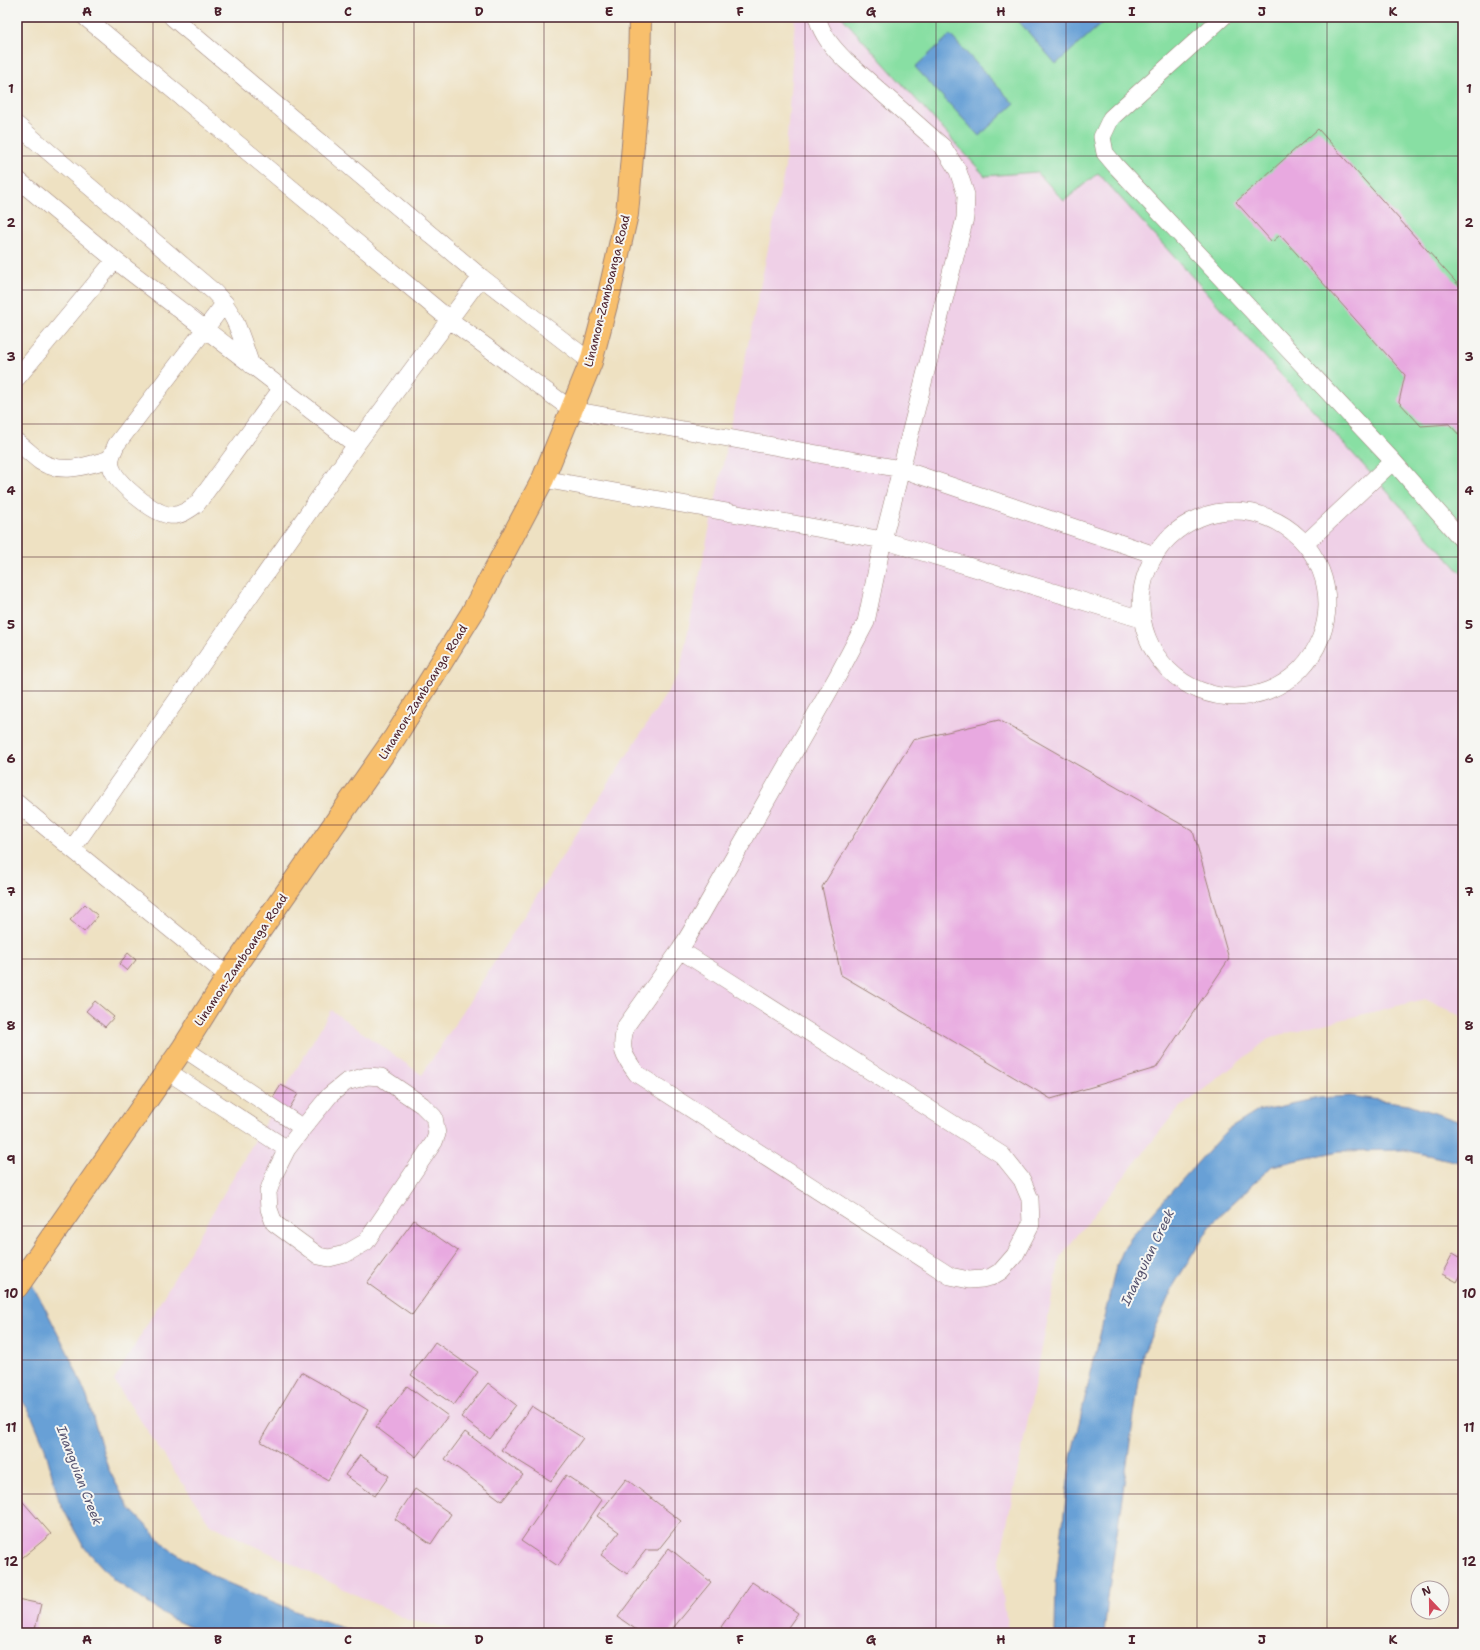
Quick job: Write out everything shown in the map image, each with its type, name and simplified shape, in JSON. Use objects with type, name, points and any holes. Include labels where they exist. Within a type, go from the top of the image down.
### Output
[{"type":"highway","name":"Linamon-Zamboanga Road","points":[[17,1287],[183,1048],[228,976],[395,737],[472,613],[543,479],[591,362],[609,294],[627,214],[639,76],[640,17]]},
{"type":"lane","points":[[85,17],[450,320],[572,410],[901,469],[1155,554]]},
{"type":"lane","points":[[172,17],[481,277],[591,362]]},
{"type":"lane","points":[[680,950],[1002,1155],[1022,1180],[1030,1199],[1031,1224],[1015,1255],[1001,1271],[991,1277],[982,1279],[969,1280],[950,1276],[637,1074],[625,1058],[622,1040],[626,1026],[680,950],[833,683],[866,622],[883,540],[965,218],[966,195],[958,171],[943,147],[830,46],[820,27],[817,17]]},
{"type":"lane","points":[[1223,17],[1111,118],[1102,137],[1105,153],[1115,166],[1393,461],[1463,541]]},
{"type":"lane","points":[[17,125],[214,292],[225,303],[234,317],[251,365]]},
{"type":"lane","points":[[17,179],[115,260],[356,445]]},
{"type":"lane","points":[[17,378],[115,260]]},
{"type":"lane","points":[[72,849],[356,445],[481,277]]},
{"type":"lane","points":[[225,303],[116,445],[110,458],[112,468],[119,481],[156,511],[170,516],[186,512],[197,504],[282,388]]},
{"type":"lane","points":[[17,442],[42,462],[59,468],[79,468],[110,458]]},
{"type":"lane","points":[[1306,543],[1393,461]]},
{"type":"lane","points":[[543,479],[883,540],[1141,619]]},
{"type":"lane","points":[[1227,511],[1256,513],[1283,524],[1306,543],[1322,570],[1328,600],[1324,632],[1310,660],[1287,681],[1258,694],[1227,698],[1197,690],[1170,673],[1151,649],[1141,619],[1140,597],[1145,575],[1155,554],[1174,532],[1199,517],[1227,511]]},
{"type":"lane","points":[[17,803],[228,976]]},
{"type":"lane","points":[[183,1048],[302,1128]]},
{"type":"lane","points":[[167,1071],[287,1149]]},
{"type":"lane","points":[[367,1076],[381,1076],[422,1105],[434,1117],[437,1134],[434,1142],[366,1242],[345,1254],[329,1258],[319,1256],[274,1223],[269,1209],[268,1192],[275,1173],[287,1149],[302,1128],[330,1095],[346,1082],[367,1076]]},
{"type":"shaded area","points":[[795,17],[1463,17],[1463,1017],[1425,999],[1271,1037],[1177,1110],[1060,1257],[999,1565],[1008,1633],[475,1633],[408,1620],[210,1524],[114,1381],[331,1010],[422,1075],[679,674],[785,168]]},
{"type":"green space","points":[[842,17],[1463,17],[1463,575],[1098,173],[1064,201],[1037,172],[985,176]]},
{"type":"water","points":[[1015,17],[1109,17],[1056,64]]},
{"type":"water","points":[[950,35],[1014,104],[979,136],[915,67]]},
{"type":"water","name":"Inanguian Creek","points":[[1350,1096],[1409,1104],[1463,1123],[1463,1163],[1405,1150],[1339,1151],[1272,1166],[1213,1222],[1175,1283],[1143,1354],[1111,1573],[1104,1633],[1055,1633],[1056,1580],[1071,1457],[1116,1267],[1125,1246],[1136,1231],[1226,1131],[1258,1111],[1319,1098]]},
{"type":"water","name":"Inanguian Creek","points":[[17,1260],[43,1304],[69,1355],[87,1397],[108,1468],[129,1508],[168,1548],[216,1578],[312,1618],[359,1633],[203,1633],[170,1618],[114,1580],[83,1546],[59,1501],[45,1448],[30,1412],[17,1393]]},
{"type":"building","points":[[1318,129],[1463,290],[1463,439],[1449,424],[1421,426],[1399,402],[1405,375],[1280,235],[1272,242],[1236,202]]},
{"type":"building","points":[[999,720],[1193,831],[1229,959],[1156,1068],[1051,1099],[841,975],[822,887],[913,740]]},
{"type":"building","points":[[85,904],[98,916],[84,932],[70,920]]},
{"type":"building","points":[[128,953],[136,960],[127,971],[119,964]]},
{"type":"building","points":[[95,1001],[114,1017],[105,1027],[86,1011]]},
{"type":"building","points":[[281,1085],[298,1094],[286,1114],[269,1104]]},
{"type":"building","points":[[414,1220],[458,1251],[412,1315],[367,1283]]},
{"type":"building","points":[[1453,1253],[1463,1259],[1463,1271],[1457,1282],[1442,1274]]},
{"type":"building","points":[[435,1342],[478,1372],[454,1405],[411,1375]]},
{"type":"building","points":[[301,1372],[368,1410],[328,1480],[260,1441]]},
{"type":"building","points":[[488,1383],[516,1405],[490,1439],[461,1417]]},
{"type":"building","points":[[407,1386],[448,1416],[416,1457],[376,1427]]},
{"type":"building","points":[[532,1406],[583,1438],[551,1481],[501,1450]]},
{"type":"building","points":[[465,1432],[523,1475],[502,1501],[445,1459]]},
{"type":"building","points":[[360,1455],[389,1476],[375,1496],[345,1475]]},
{"type":"building","points":[[566,1475],[602,1500],[558,1566],[521,1541]]},
{"type":"building","points":[[626,1479],[681,1521],[658,1550],[646,1550],[627,1574],[601,1555],[619,1532],[597,1516]]},
{"type":"building","points":[[415,1489],[451,1514],[431,1544],[395,1519]]},
{"type":"building","points":[[17,1495],[51,1534],[17,1562]]},
{"type":"building","points":[[669,1548],[711,1582],[669,1633],[641,1633],[618,1617]]},
{"type":"building","points":[[752,1582],[798,1613],[784,1633],[729,1633],[721,1627]]},
{"type":"building","points":[[17,1599],[41,1604],[34,1633],[17,1633]]}]
